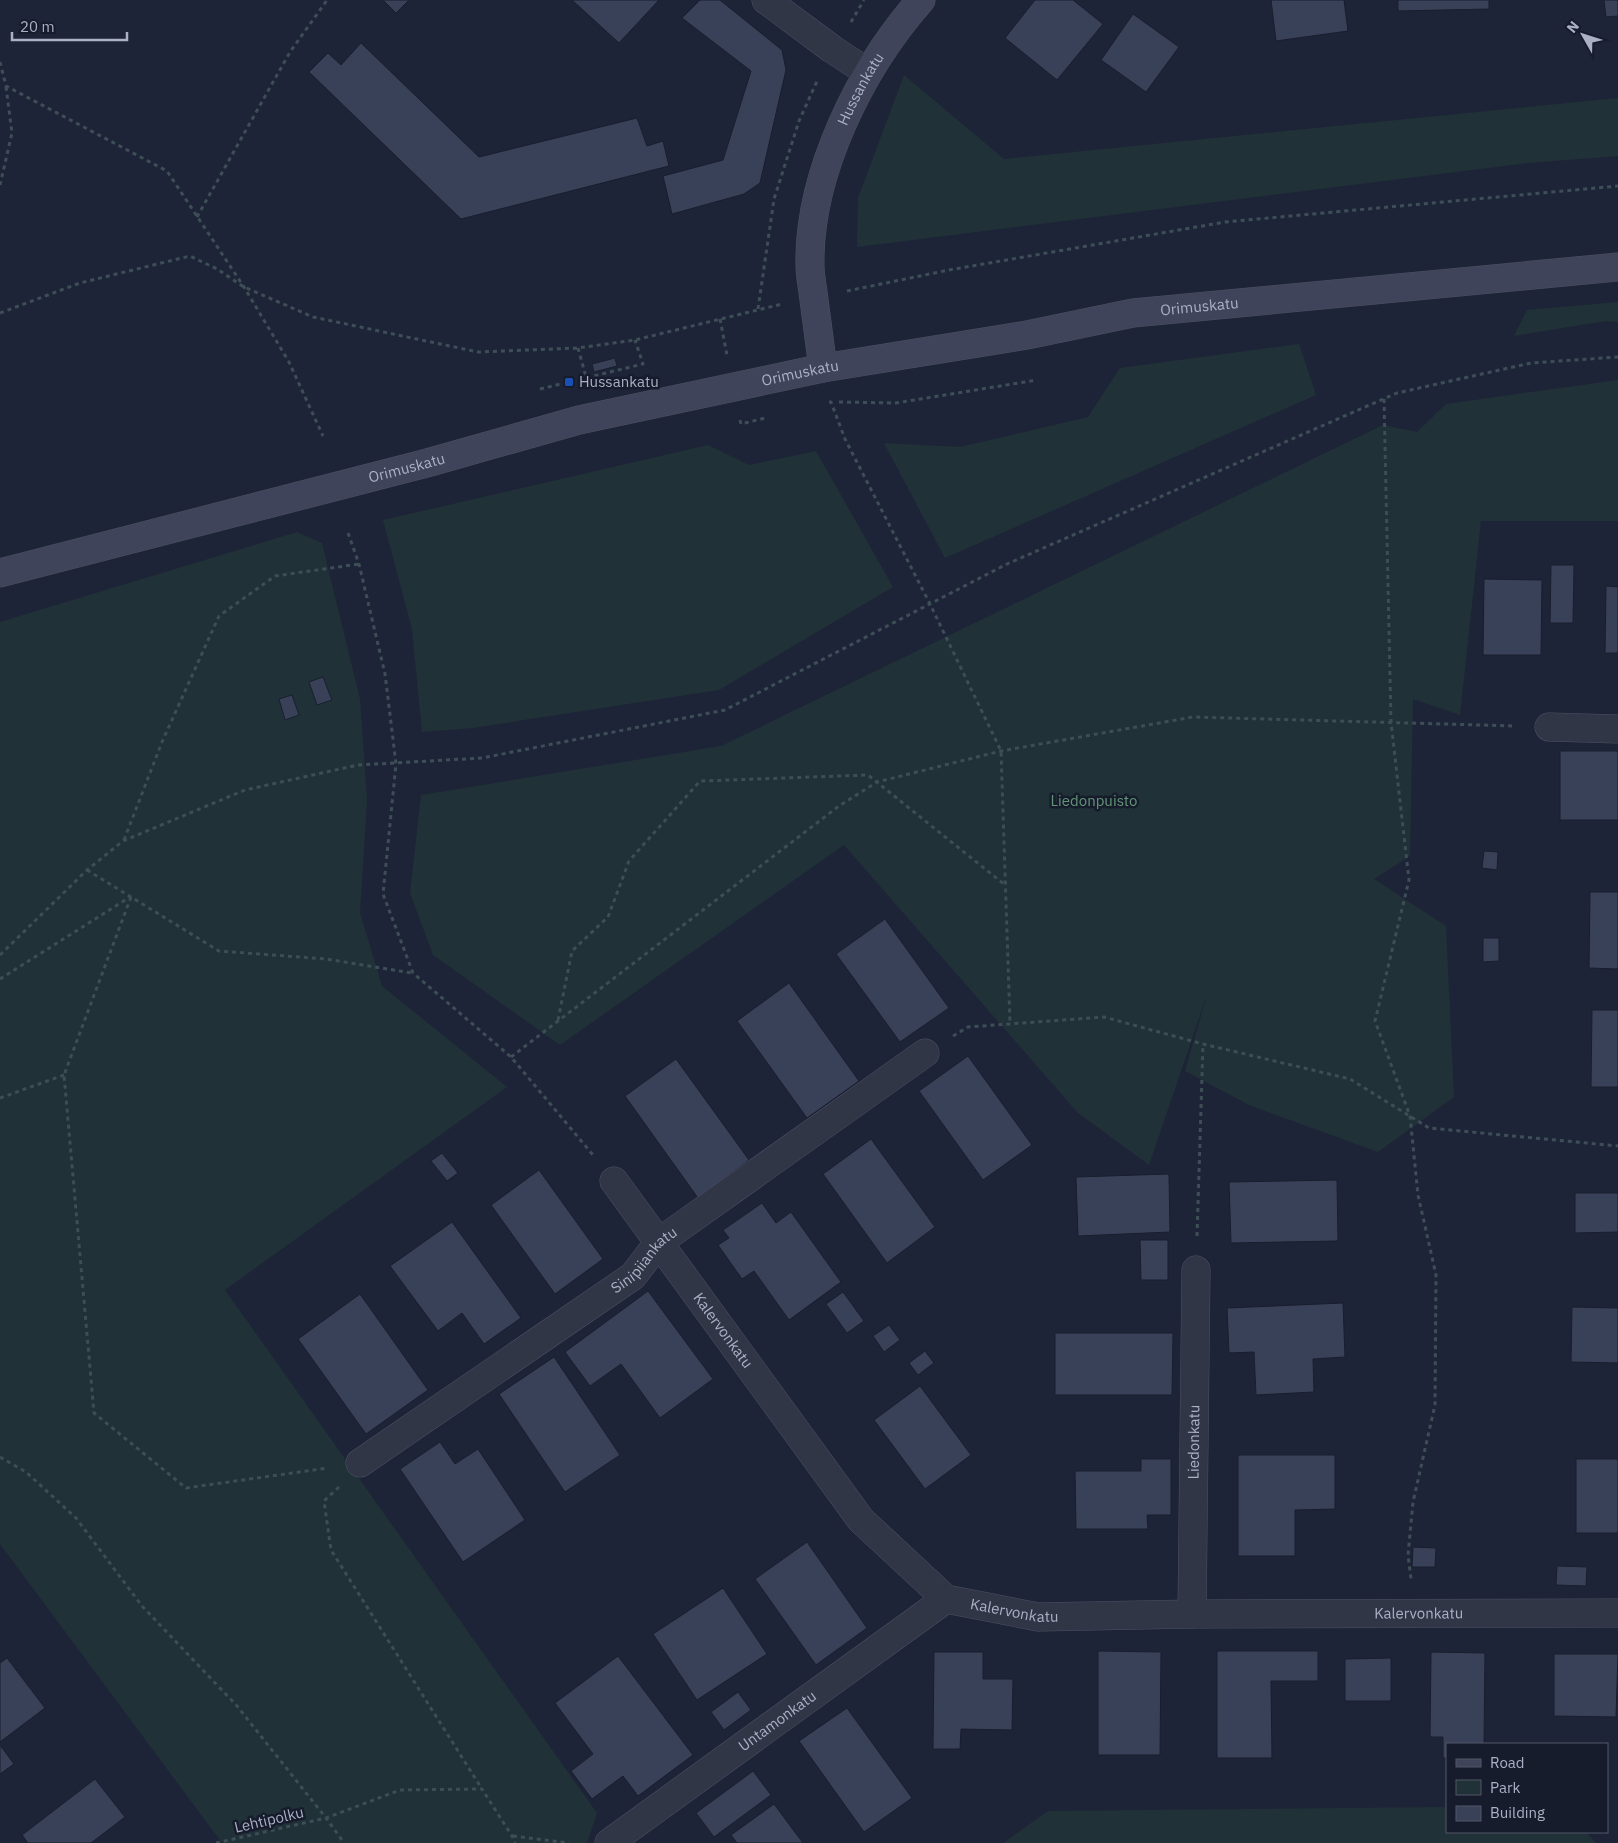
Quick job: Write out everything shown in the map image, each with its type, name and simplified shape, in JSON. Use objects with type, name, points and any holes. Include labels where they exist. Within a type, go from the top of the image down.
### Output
[{"type":"main road","name":"Hussankatu","points":[[823,368],[810,266],[814,218],[823,178],[836,138],[867,72],[902,22],[921,0]]},
{"type":"main road","name":"Orimuskatu","points":[[0,573],[418,465],[579,420],[823,368],[1027,335],[1133,313],[1618,267]]},
{"type":"street","points":[[766,0],[832,49],[867,72]]},
{"type":"street","points":[[1549,726],[1618,729]]},
{"type":"street","name":"Sinipiiankatu","points":[[360,1463],[633,1276],[659,1242],[925,1052]]},
{"type":"street","name":"Kalervonkatu","points":[[614,1181],[861,1520],[946,1599],[1038,1617],[1192,1614],[1618,1613]]},
{"type":"street","name":"Liedonkatu","points":[[1192,1614],[1196,1270]]},
{"type":"street","name":"Untamonkatu","points":[[609,1843],[946,1599]]},
{"type":"path","points":[[197,216],[290,52],[327,0]]},
{"type":"path","points":[[0,62],[6,86],[12,133],[0,186]]},
{"type":"path","points":[[6,86],[167,171],[244,287],[289,362],[322,436]]},
{"type":"path","points":[[720,319],[741,424],[768,417]]},
{"type":"path","points":[[540,389],[643,364],[635,340]]},
{"type":"path","points":[[578,348],[586,377]]},
{"type":"path","points":[[0,955],[87,870],[123,841],[245,790],[358,766],[482,758],[725,710],[1007,564],[1397,393],[1531,363],[1618,357]]},
{"type":"path","points":[[822,404],[831,402],[896,403],[1037,380]]},
{"type":"path","points":[[1384,399],[1392,722],[1409,880],[1375,1021],[1410,1116],[1418,1195],[1436,1275],[1434,1405],[1413,1502],[1408,1555],[1415,1613]]},
{"type":"path","points":[[831,402],[844,439],[930,604],[1001,751],[1010,1024]]},
{"type":"path","points":[[348,533],[359,564],[385,674],[396,764],[383,894],[413,973],[511,1057],[614,1181]]},
{"type":"path","points":[[123,841],[162,742],[219,616],[275,576],[359,564]]},
{"type":"path","points":[[511,1057],[839,806],[878,782],[1001,751],[1193,717],[1549,726]]},
{"type":"path","points":[[558,1021],[572,951],[608,917],[629,861],[700,781],[868,775],[1006,885]]},
{"type":"path","points":[[87,870],[219,951],[326,959],[413,973]]},
{"type":"path","points":[[0,979],[131,897]]},
{"type":"path","points":[[131,897],[64,1075],[94,1413],[186,1488],[360,1463]]},
{"type":"path","points":[[925,1052],[968,1027],[1104,1017],[1203,1044],[1350,1079],[1430,1128],[1618,1146]]},
{"type":"path","points":[[1196,1270],[1203,1044]]},
{"type":"path","points":[[0,1098],[64,1075]]},
{"type":"path","points":[[0,1458],[26,1472],[76,1518],[142,1606],[237,1706],[344,1843]]},
{"type":"path","points":[[360,1463],[324,1501],[331,1550],[512,1836],[514,1843]]},
{"type":"path","name":"Lehtipolku","points":[[216,1843],[326,1818],[400,1790],[482,1789]]},
{"type":"path","points":[[512,1836],[569,1843]]},
{"type":"green space","points":[[904,75],[1004,159],[1618,98],[1618,156],[1528,163],[857,247],[858,198]]},
{"type":"green space","points":[[1618,302],[1618,322],[1606,321],[1514,336],[1527,310]]},
{"type":"green space","points":[[1299,344],[1316,395],[945,558],[884,443],[960,447],[1088,417],[1120,368]]},
{"type":"green space","name":"Liedonpuisto","points":[[1618,380],[1618,521],[1481,521],[1460,715],[1413,699],[1410,856],[1374,879],[1446,926],[1454,1097],[1378,1152],[1249,1105],[1185,1071],[1207,995],[1149,1165],[1078,1113],[844,845],[560,1045],[433,955],[410,893],[421,795],[721,746],[1383,425],[1417,432],[1446,404]]},
{"type":"green space","points":[[708,445],[749,465],[816,451],[893,587],[719,690],[473,728],[422,732],[412,629],[383,520]]},
{"type":"green space","points":[[297,532],[322,543],[360,699],[367,799],[360,913],[382,986],[507,1087],[225,1290],[597,1813],[587,1843],[222,1843],[0,1544],[0,622]]},
{"type":"green space","points":[[1446,1807],[1446,1833],[1587,1833],[1596,1843],[1003,1843],[1048,1811]]},
{"type":"building","points":[[383,0],[409,0],[396,13]]},
{"type":"building","points":[[572,0],[659,0],[619,43]]},
{"type":"building","points":[[700,0],[720,0],[782,50],[786,70],[760,183],[744,194],[672,214],[663,176],[723,160],[751,71],[682,18]]},
{"type":"building","points":[[1035,0],[1073,0],[1103,24],[1057,80],[1005,38]]},
{"type":"building","points":[[1271,0],[1344,0],[1348,31],[1276,41]]},
{"type":"building","points":[[1398,0],[1489,0],[1489,9],[1398,11]]},
{"type":"building","points":[[1604,0],[1618,0],[1618,16],[1606,17]]},
{"type":"building","points":[[1133,14],[1179,47],[1146,92],[1101,60]]},
{"type":"building","points":[[361,43],[479,157],[637,118],[647,146],[663,141],[669,166],[461,219],[309,72],[328,53],[341,65]]},
{"type":"building","points":[[615,358],[617,366],[594,372],[592,364]]},
{"type":"building","points":[[1551,565],[1574,565],[1573,623],[1550,623]]},
{"type":"building","points":[[1484,579],[1542,580],[1541,655],[1483,655]]},
{"type":"building","points":[[1606,586],[1618,587],[1618,653],[1605,653]]},
{"type":"building","points":[[323,677],[332,700],[317,705],[309,682]]},
{"type":"building","points":[[292,695],[299,715],[285,720],[279,699]]},
{"type":"building","points":[[1560,751],[1618,751],[1618,820],[1560,820]]},
{"type":"building","points":[[1484,851],[1498,852],[1497,870],[1482,868]]},
{"type":"building","points":[[1590,892],[1618,892],[1618,969],[1589,968]]},
{"type":"building","points":[[885,919],[949,1008],[900,1042],[836,954]]},
{"type":"building","points":[[1483,938],[1499,938],[1499,961],[1483,962]]},
{"type":"building","points":[[789,983],[859,1081],[807,1118],[737,1021]]},
{"type":"building","points":[[1592,1010],[1618,1010],[1618,1087],[1591,1087]]},
{"type":"building","points":[[968,1056],[1032,1145],[983,1180],[919,1091]]},
{"type":"building","points":[[676,1059],[749,1160],[698,1198],[625,1096]]},
{"type":"building","points":[[871,1139],[935,1227],[887,1263],[823,1174]]},
{"type":"building","points":[[442,1153],[458,1173],[447,1181],[431,1161]]},
{"type":"building","points":[[539,1170],[603,1259],[555,1294],[491,1205]]},
{"type":"building","points":[[1169,1174],[1170,1232],[1078,1236],[1076,1177]]},
{"type":"building","points":[[1337,1180],[1338,1241],[1231,1243],[1229,1182]]},
{"type":"building","points":[[1575,1193],[1618,1193],[1618,1232],[1575,1233]]},
{"type":"building","points":[[762,1203],[776,1223],[791,1212],[841,1282],[789,1320],[754,1271],[742,1279],[718,1245],[729,1238],[723,1230]]},
{"type":"building","points":[[452,1222],[521,1318],[484,1344],[462,1313],[438,1331],[390,1266]]},
{"type":"building","points":[[1140,1240],[1168,1240],[1168,1280],[1141,1280]]},
{"type":"building","points":[[648,1291],[713,1379],[660,1418],[621,1364],[590,1386],[565,1352]]},
{"type":"building","points":[[843,1292],[864,1321],[847,1333],[826,1304]]},
{"type":"building","points":[[360,1294],[428,1390],[366,1434],[298,1339]]},
{"type":"building","points":[[1343,1303],[1345,1357],[1313,1359],[1314,1392],[1256,1395],[1254,1352],[1229,1353],[1227,1308]]},
{"type":"building","points":[[1572,1307],[1618,1308],[1618,1363],[1571,1362]]},
{"type":"building","points":[[889,1325],[900,1340],[884,1352],[873,1336]]},
{"type":"building","points":[[1055,1333],[1173,1333],[1172,1395],[1055,1395]]},
{"type":"building","points":[[925,1351],[934,1363],[918,1375],[909,1363]]},
{"type":"building","points":[[554,1357],[620,1455],[565,1492],[499,1394]]},
{"type":"building","points":[[920,1386],[971,1455],[925,1489],[874,1420]]},
{"type":"building","points":[[440,1442],[455,1464],[478,1449],[525,1520],[463,1562],[400,1469]]},
{"type":"building","points":[[1238,1455],[1335,1455],[1335,1509],[1295,1510],[1295,1556],[1238,1556]]},
{"type":"building","points":[[1141,1459],[1171,1459],[1171,1515],[1147,1515],[1148,1529],[1076,1529],[1075,1471],[1141,1471]]},
{"type":"building","points":[[1576,1459],[1618,1459],[1618,1533],[1576,1533]]},
{"type":"building","points":[[807,1542],[867,1628],[816,1665],[755,1579]]},
{"type":"building","points":[[1413,1547],[1436,1548],[1435,1567],[1412,1567]]},
{"type":"building","points":[[1557,1566],[1587,1567],[1586,1586],[1556,1585]]},
{"type":"building","points":[[723,1588],[767,1654],[697,1700],[653,1634]]},
{"type":"building","points":[[1098,1651],[1161,1652],[1160,1755],[1098,1755]]},
{"type":"building","points":[[1217,1651],[1318,1651],[1318,1681],[1271,1681],[1272,1758],[1217,1758]]},
{"type":"building","points":[[934,1652],[983,1652],[983,1679],[1013,1679],[1012,1730],[961,1729],[960,1749],[933,1749]]},
{"type":"building","points":[[1431,1652],[1485,1653],[1484,1743],[1446,1743],[1446,1758],[1443,1758],[1443,1737],[1430,1737]]},
{"type":"building","points":[[1554,1654],[1618,1654],[1616,1717],[1554,1716]]},
{"type":"building","points":[[618,1656],[693,1755],[638,1796],[623,1776],[592,1799],[571,1771],[593,1754],[555,1703]]},
{"type":"building","points":[[7,1658],[45,1708],[0,1742],[0,1663]]},
{"type":"building","points":[[1391,1658],[1391,1701],[1345,1701],[1345,1659]]},
{"type":"building","points":[[738,1692],[751,1710],[724,1730],[711,1712]]},
{"type":"building","points":[[847,1708],[912,1798],[864,1832],[799,1741]]},
{"type":"building","points":[[0,1745],[14,1764],[0,1774]]},
{"type":"building","points":[[753,1771],[771,1795],[714,1837],[696,1813]]},
{"type":"building","points":[[95,1779],[125,1817],[91,1843],[28,1843],[22,1835]]},
{"type":"building","points":[[774,1804],[803,1843],[737,1843],[731,1835]]},
{"type":"place","name":"Hussankatu","points":[[569,382]]}]
